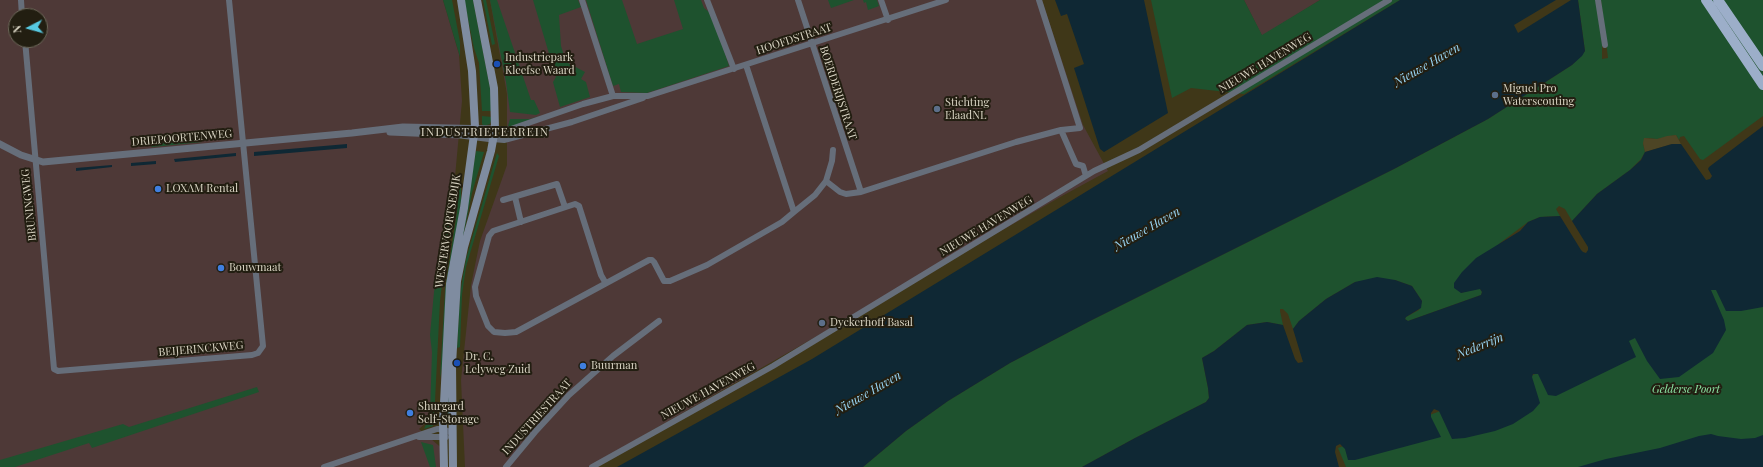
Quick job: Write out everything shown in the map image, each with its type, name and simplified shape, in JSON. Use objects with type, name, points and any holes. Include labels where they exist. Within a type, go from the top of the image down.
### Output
[{"type":"highway","points":[[1706,0],[1763,85]]},
{"type":"highway","points":[[1718,0],[1763,66]]},
{"type":"main road","name":"WESTERVOORTSEDIJK","points":[[444,467],[443,429],[450,284],[464,208],[475,127],[472,71],[461,0]]},
{"type":"main road","name":"WESTERVOORTSEDIJK","points":[[453,467],[452,364],[457,281],[464,247],[495,129],[494,88],[477,0]]},
{"type":"street","name":"BEIJERINCKWEG","points":[[54,368],[58,371],[252,355],[258,353],[262,346],[229,0]]},
{"type":"street","points":[[582,0],[612,96]]},
{"type":"street","points":[[707,0],[734,69]]},
{"type":"street","name":"BOERDERIJSTRAAT","points":[[798,0],[860,192]]},
{"type":"street","points":[[881,0],[888,20]]},
{"type":"street","name":"HOOFDSTRAAT","points":[[555,125],[580,120],[648,96],[888,20],[937,1],[946,0]]},
{"type":"street","points":[[826,181],[840,192],[846,194],[860,192],[1016,142],[1061,130],[1080,128],[1039,0]]},
{"type":"street","name":"NIEUWE HAVENWEG","points":[[592,467],[773,366],[1086,176],[1140,150],[1389,0]]},
{"type":"street","points":[[1598,0],[1605,45]]},
{"type":"street","name":"BRUNINGWEG","points":[[25,48],[54,368]]},
{"type":"street","points":[[746,66],[794,212]]},
{"type":"street","name":"HOOFDSTRAAT","points":[[551,116],[612,96],[648,96]]},
{"type":"street","points":[[493,139],[504,140],[555,125],[551,116],[511,129],[495,129]]},
{"type":"street","name":"DRIEPOORTENWEG","points":[[0,144],[21,155],[43,162],[402,127],[475,127],[495,129]]},
{"type":"street","points":[[1061,130],[1076,164],[1083,166],[1086,176]]},
{"type":"street","name":"DRIEPOORTENWEG","points":[[370,131],[474,136],[493,139]]},
{"type":"street","points":[[605,282],[601,275],[579,206],[574,204],[493,231],[489,236],[475,287],[476,296],[488,326],[494,332],[505,333],[516,332],[605,282],[646,261],[652,260],[664,281],[670,281],[721,257],[782,222],[815,195],[826,181],[832,161],[833,150]]},
{"type":"street","points":[[503,200],[558,184],[565,207]]},
{"type":"street","points":[[514,196],[521,222]]},
{"type":"street","name":"INDUSTRIESTRAAT","points":[[506,467],[535,432],[569,395],[613,356],[659,321]]},
{"type":"street","points":[[324,467],[437,429],[443,429],[452,433]]},
{"type":"street","points":[[416,437],[443,438],[452,433]]},
{"type":"shaded area","points":[[0,0],[443,0],[459,54],[462,101],[451,220],[439,285],[438,341],[430,419],[419,429],[444,450],[445,467],[0,467]]},
{"type":"shaded area","points":[[490,0],[1042,0],[1083,125],[1108,171],[588,467],[465,467],[461,380],[471,285],[480,241],[507,165],[507,94]]},
{"type":"shaded area","points":[[1244,0],[1320,0],[1262,36]]},
{"type":"green space","points":[[443,0],[452,0],[460,42],[460,57]]},
{"type":"green space","points":[[464,0],[473,0],[491,93],[492,111],[482,111],[479,63],[474,48]]},
{"type":"green space","points":[[483,0],[486,0],[495,44],[492,45]]},
{"type":"green space","points":[[490,0],[497,0],[531,100],[534,100],[540,113],[536,115],[510,112],[506,82]]},
{"type":"green space","points":[[533,0],[578,0],[581,7],[559,15],[561,46],[566,62],[585,72],[581,79],[586,82],[590,97],[560,107],[553,82],[556,77]]},
{"type":"green space","points":[[586,0],[622,0],[637,44],[683,29],[674,0],[701,0],[704,8],[709,12],[719,34],[729,66],[647,93],[621,92],[619,84],[613,86]]},
{"type":"green space","points":[[828,0],[854,0],[831,8]]},
{"type":"green space","points":[[863,0],[877,0],[879,6],[868,10],[866,2],[864,3]]},
{"type":"green space","points":[[1151,0],[1244,0],[1262,35],[1320,0],[1400,0],[1244,94],[1191,88],[1172,98]]},
{"type":"green space","points":[[1578,0],[1596,0],[1602,43],[1602,59],[1608,58],[1601,0],[1763,0],[1763,116],[1703,160],[1700,159],[1684,136],[1680,137],[1679,140],[1676,135],[1657,139],[1647,138],[1643,143],[1645,152],[1641,159],[1630,170],[1597,194],[1572,221],[1565,209],[1559,206],[1556,209],[1560,216],[1540,217],[1528,222],[1500,243],[1461,293],[1477,288],[1482,292],[1481,295],[1408,321],[1405,319],[1406,317],[1419,310],[1422,301],[1412,286],[1395,280],[1355,282],[1326,299],[1299,321],[1293,329],[1288,314],[1283,309],[1280,309],[1280,311],[1283,325],[1267,322],[1247,325],[1214,351],[1202,358],[1209,398],[1206,402],[1082,467],[863,467],[906,431],[948,401],[1010,363],[1090,321],[1394,169],[1488,119],[1572,65],[1585,51]]},
{"type":"green space","points":[[482,116],[492,117],[490,124],[484,126],[482,124]]},
{"type":"green space","points":[[541,116],[508,126],[510,119],[530,119]]},
{"type":"green space","points":[[196,140],[202,142],[152,147],[150,145],[150,144]]},
{"type":"green space","points":[[476,151],[484,152],[472,193],[457,268],[449,419],[445,419],[449,310]]},
{"type":"green space","points":[[497,153],[499,156],[466,267],[462,295],[460,347],[457,348],[460,294],[466,259]]},
{"type":"green space","points":[[458,187],[461,187],[461,201],[444,358],[440,378],[445,290],[457,212]]},
{"type":"green space","points":[[453,193],[440,301],[434,421],[433,426],[424,429],[430,414],[432,352],[430,335],[434,292],[448,202]]},
{"type":"green space","name":"Gelderse Poort","points":[[1763,255],[1763,467],[1346,467],[1338,448],[1435,413],[1533,375],[1628,333]]},
{"type":"green space","points":[[257,387],[259,392],[92,448],[89,443],[15,467],[0,467],[0,460],[123,424],[129,427]]},
{"type":"green space","points":[[421,442],[433,445],[436,467],[430,467]]},
{"type":"sand","points":[[1676,135],[1681,144],[1672,144],[1645,152],[1643,143],[1644,138],[1657,139]]},
{"type":"water","points":[[1055,0],[1144,0],[1168,113],[1104,152],[1100,149],[1074,68],[1084,64],[1067,14],[1061,16]]},
{"type":"water","name":"Nieuwe Haven","points":[[1400,0],[1578,0],[1585,51],[1582,56],[1572,65],[1488,119],[1394,169],[1090,321],[1010,363],[948,401],[906,431],[863,467],[617,467],[812,359]]},
{"type":"water","name":"Nederrijn","points":[[1763,126],[1763,307],[1741,311],[1726,311],[1716,290],[1711,290],[1724,320],[1726,330],[1713,353],[1679,377],[1660,379],[1647,361],[1635,338],[1629,341],[1636,357],[1556,396],[1548,395],[1538,374],[1533,374],[1532,377],[1540,403],[1533,411],[1513,424],[1495,431],[1465,438],[1452,439],[1439,411],[1434,409],[1431,413],[1431,417],[1441,437],[1355,460],[1348,460],[1345,449],[1340,444],[1336,446],[1335,452],[1339,467],[1082,467],[1206,402],[1209,398],[1202,358],[1214,351],[1247,325],[1267,322],[1283,325],[1295,359],[1298,363],[1303,362],[1293,329],[1299,321],[1326,299],[1355,282],[1377,277],[1395,280],[1412,286],[1422,301],[1421,308],[1406,317],[1405,319],[1408,321],[1481,295],[1482,292],[1480,289],[1461,293],[1454,288],[1454,283],[1462,272],[1476,258],[1520,231],[1528,222],[1540,217],[1560,216],[1581,250],[1586,253],[1588,247],[1572,221],[1597,194],[1641,160],[1645,152],[1672,144],[1681,144],[1706,180],[1710,179],[1712,176],[1708,169],[1709,167]]},
{"type":"water","points":[[347,144],[347,148],[254,156],[254,152]]},
{"type":"water","points":[[236,153],[236,156],[175,162],[174,159]]},
{"type":"water","points":[[156,161],[156,164],[131,166],[131,163]]},
{"type":"water","points":[[112,165],[112,167],[76,171],[76,168]]},
{"type":"water","points":[[1711,434],[1741,439],[1755,438],[1763,435],[1763,467],[1578,467],[1606,459],[1660,448],[1699,436]]},
{"type":"pier","points":[[1556,0],[1571,0],[1518,33],[1514,25]]},
{"type":"place","name":"Industriepark Kleefse Waard","points":[[497,64]]},
{"type":"place","name":"Miguel Pro Waterscouting","points":[[1495,95]]},
{"type":"place","name":"Stichting ElaadNL","points":[[937,109]]},
{"type":"place","name":"LOXAM Rental","points":[[158,189]]},
{"type":"place","name":"Bouwmaat","points":[[221,268]]},
{"type":"place","name":"Dyckerhoff Basal","points":[[822,323]]},
{"type":"place","name":"Dr. C. Lelyweg Zuid","points":[[457,363]]},
{"type":"place","name":"Buurman","points":[[583,366]]},
{"type":"place","name":"Shurgard Self-Storage","points":[[410,413]]},
{"type":"district","name":"INDUSTRIETERREIN","points":[[485,132]]}]
